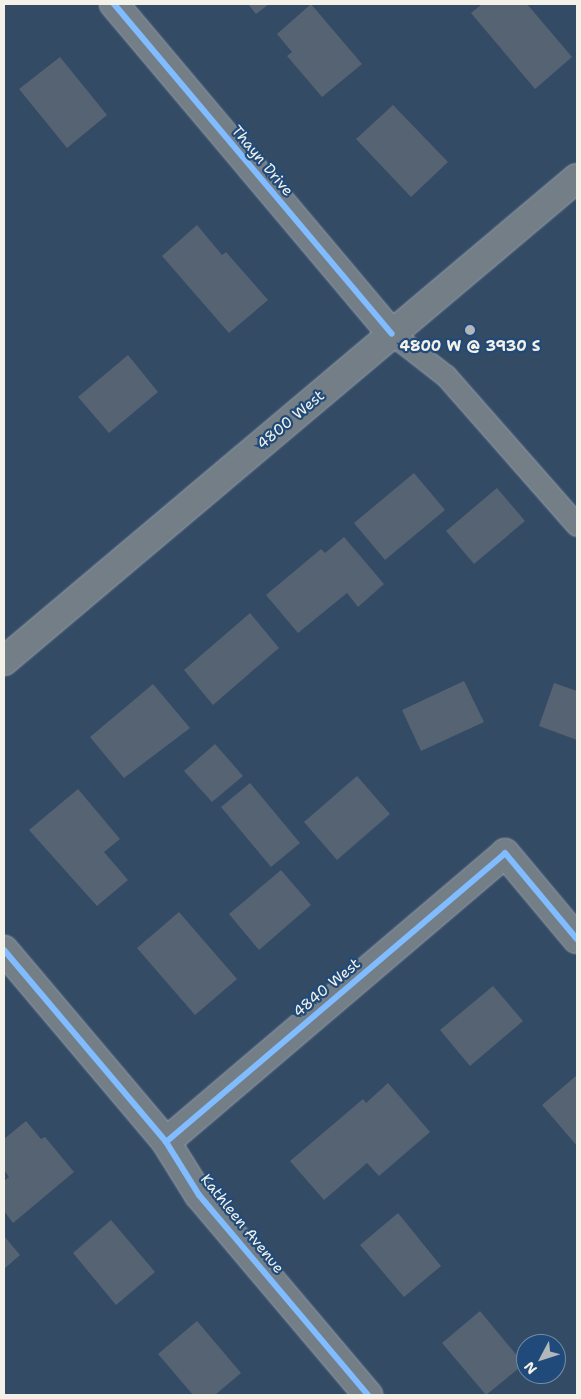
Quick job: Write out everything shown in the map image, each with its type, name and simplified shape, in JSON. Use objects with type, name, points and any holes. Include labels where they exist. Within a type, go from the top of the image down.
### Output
[{"type":"street","name":"Thayn Drive","points":[[114,4],[392,334]]},
{"type":"street","name":"4800 West","points":[[4,661],[577,178]]},
{"type":"street","name":"4840 West","points":[[166,1142],[505,853],[577,939]]},
{"type":"street","name":"Kathleen Avenue","points":[[4,950],[166,1142],[199,1195],[368,1395]]},
{"type":"lane","points":[[392,334],[446,376],[577,525]]},
{"type":"building","points":[[248,4],[269,4],[256,14]]},
{"type":"building","points":[[311,4],[362,64],[322,97],[287,56],[292,52],[277,34]]},
{"type":"building","points":[[482,4],[527,4],[572,57],[535,89],[471,13]]},
{"type":"building","points":[[60,57],[107,115],[67,148],[19,89]]},
{"type":"building","points":[[393,105],[448,162],[411,197],[356,139]]},
{"type":"building","points":[[197,225],[222,255],[226,252],[268,300],[229,333],[162,256]]},
{"type":"building","points":[[128,355],[158,392],[109,433],[78,397]]},
{"type":"building","points":[[414,473],[445,510],[385,560],[354,523]]},
{"type":"building","points":[[497,488],[525,521],[474,564],[446,531]]},
{"type":"building","points":[[344,537],[384,584],[358,607],[347,593],[298,633],[266,595],[321,549],[325,553]]},
{"type":"building","points":[[250,613],[279,648],[213,705],[184,670]]},
{"type":"building","points":[[464,681],[484,722],[421,751],[402,710]]},
{"type":"building","points":[[554,683],[577,691],[577,740],[539,726]]},
{"type":"building","points":[[153,684],[190,728],[124,778],[90,737]]},
{"type":"building","points":[[215,744],[243,776],[212,802],[184,771]]},
{"type":"building","points":[[357,776],[390,814],[337,860],[304,822]]},
{"type":"building","points":[[250,783],[300,843],[271,867],[221,807]]},
{"type":"building","points":[[78,789],[120,839],[104,852],[128,880],[97,906],[29,830]]},
{"type":"building","points":[[281,870],[311,905],[259,950],[229,914]]},
{"type":"building","points":[[179,912],[237,979],[195,1015],[137,948]]},
{"type":"building","points":[[493,986],[523,1021],[470,1066],[440,1030]]},
{"type":"building","points":[[577,1075],[577,1146],[542,1105]]},
{"type":"building","points":[[388,1083],[430,1132],[379,1176],[367,1163],[324,1200],[290,1161],[363,1099],[366,1103]]},
{"type":"building","points":[[26,1121],[41,1139],[45,1137],[74,1172],[13,1223],[4,1211],[4,1181],[9,1177],[4,1170],[4,1139]]},
{"type":"building","points":[[398,1213],[441,1266],[404,1297],[360,1245]]},
{"type":"building","points":[[111,1220],[155,1272],[116,1305],[73,1253]]},
{"type":"building","points":[[4,1236],[20,1255],[4,1269]]},
{"type":"building","points":[[480,1311],[516,1354],[516,1371],[486,1395],[442,1343]]},
{"type":"building","points":[[197,1321],[241,1373],[215,1395],[193,1395],[158,1354]]},
{"type":"cycle path","points":[[114,4],[392,334]]},
{"type":"cycle path","points":[[166,1142],[505,853],[577,939]]},
{"type":"cycle path","points":[[4,950],[166,1142],[199,1195],[368,1395]]},
{"type":"place","name":"4800 W @ 3930 S","points":[[470,330]]}]
